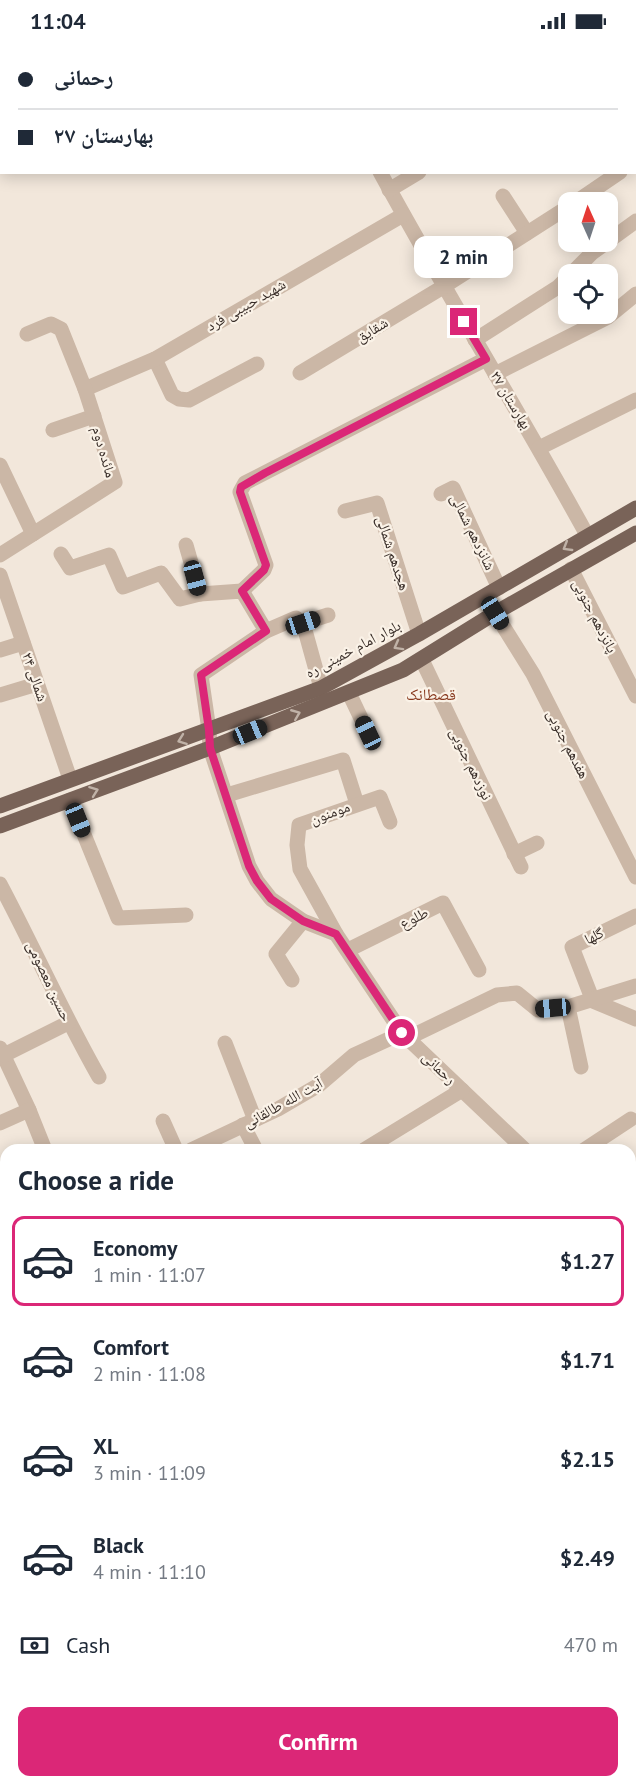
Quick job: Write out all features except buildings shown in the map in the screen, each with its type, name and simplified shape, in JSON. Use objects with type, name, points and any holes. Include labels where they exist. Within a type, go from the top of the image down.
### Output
[{"type":"main road","name":"بلوار امام خمینی ره","points":[[0,807],[321,688],[636,508]]},
{"type":"main road","points":[[0,826],[210,748],[349,693],[422,660],[495,613],[636,533]]},
{"type":"street","name":"بهارستان ۲۷","points":[[381,174],[443,287],[539,448],[587,535]]},
{"type":"street","points":[[389,189],[415,174]]},
{"type":"street","points":[[591,192],[617,174]]},
{"type":"street","points":[[502,196],[527,233]]},
{"type":"street","name":"شقایق","points":[[300,373],[443,287],[558,213]]},
{"type":"street","name":"شهید حبیبی فرد","points":[[85,388],[155,359],[403,215]]},
{"type":"street","points":[[581,264],[592,253],[636,221]]},
{"type":"street","points":[[475,340],[558,288]]},
{"type":"street","points":[[495,374],[608,316],[636,294]]},
{"type":"street","name":"مائده دوم","points":[[0,555],[116,482],[85,388],[61,329],[51,324],[27,334]]},
{"type":"street","points":[[155,359],[172,395],[179,399],[189,399],[257,364]]},
{"type":"street","points":[[61,554],[70,568],[109,555],[123,587],[161,573],[180,599],[200,594],[242,591],[264,570],[266,565],[240,492],[245,483],[486,359]]},
{"type":"street","points":[[539,448],[636,400]]},
{"type":"street","points":[[53,430],[94,416]]},
{"type":"street","points":[[0,465],[33,534]]},
{"type":"street","name":"شانزدهم شمالی","points":[[441,494],[453,488],[499,588]]},
{"type":"street","name":"هجدهم شمالی","points":[[345,511],[377,503],[418,634]]},
{"type":"street","points":[[186,545],[200,594]]},
{"type":"street","name":"پانزدهم جنوبی","points":[[571,569],[636,696]]},
{"type":"street","name":"۲۴ شمالی","points":[[0,575],[70,780]]},
{"type":"street","points":[[242,591],[266,631]]},
{"type":"street","name":"هفدهم جنوبی","points":[[495,613],[533,674],[636,877]]},
{"type":"street","points":[[303,623],[328,615]]},
{"type":"street","points":[[321,688],[303,623],[296,618],[266,631],[201,675],[210,748],[249,866],[271,899],[303,921],[336,934]]},
{"type":"street","points":[[0,650],[23,643]]},
{"type":"street","name":"نوزدهم جنوبی","points":[[422,660],[517,860],[537,843]]},
{"type":"street","points":[[0,695],[37,684]]},
{"type":"street","points":[[349,693],[368,733]]},
{"type":"street","points":[[227,795],[343,760],[357,804]]},
{"type":"street","name":"مومنون","points":[[336,934],[300,869],[297,845],[299,825],[380,797],[390,822]]},
{"type":"street","points":[[70,800],[118,918],[186,915]]},
{"type":"street","name":"حسین معصومی","points":[[0,884],[29,938],[68,1023],[99,1077]]},
{"type":"street","name":"طلوع","points":[[348,950],[443,903],[479,970]]},
{"type":"street","name":"گلها","points":[[593,1001],[572,947],[636,916]]},
{"type":"street","points":[[292,980],[276,954],[303,921]]},
{"type":"street","name":"رحمانی","points":[[336,934],[405,1036],[462,1090],[513,1144]]},
{"type":"street","points":[[581,1067],[568,1007],[636,986]]},
{"type":"street","name":"آیت الله طالقانی","points":[[206,1144],[319,1084],[354,1055],[405,1036],[497,995],[517,993],[538,1010],[568,1007]]},
{"type":"street","points":[[593,1001],[636,1019]]},
{"type":"street","points":[[43,1144],[29,1110],[3,1059],[68,1023]]},
{"type":"street","points":[[225,1043],[254,1144]]},
{"type":"street","points":[[374,1144],[462,1090]]},
{"type":"street","points":[[0,1123],[29,1110]]},
{"type":"street","points":[[593,1144],[631,1119]]},
{"type":"street","points":[[163,1121],[173,1144]]},
{"type":"district","name":"قصطانک","points":[[431,694]]},
{"type":"route","points":[[402,1033],[336,934],[303,921],[271,899],[257,881],[249,866],[210,748],[201,675],[266,631],[242,591],[264,570],[266,565],[240,492],[241,487],[486,359],[464,322]]}]
